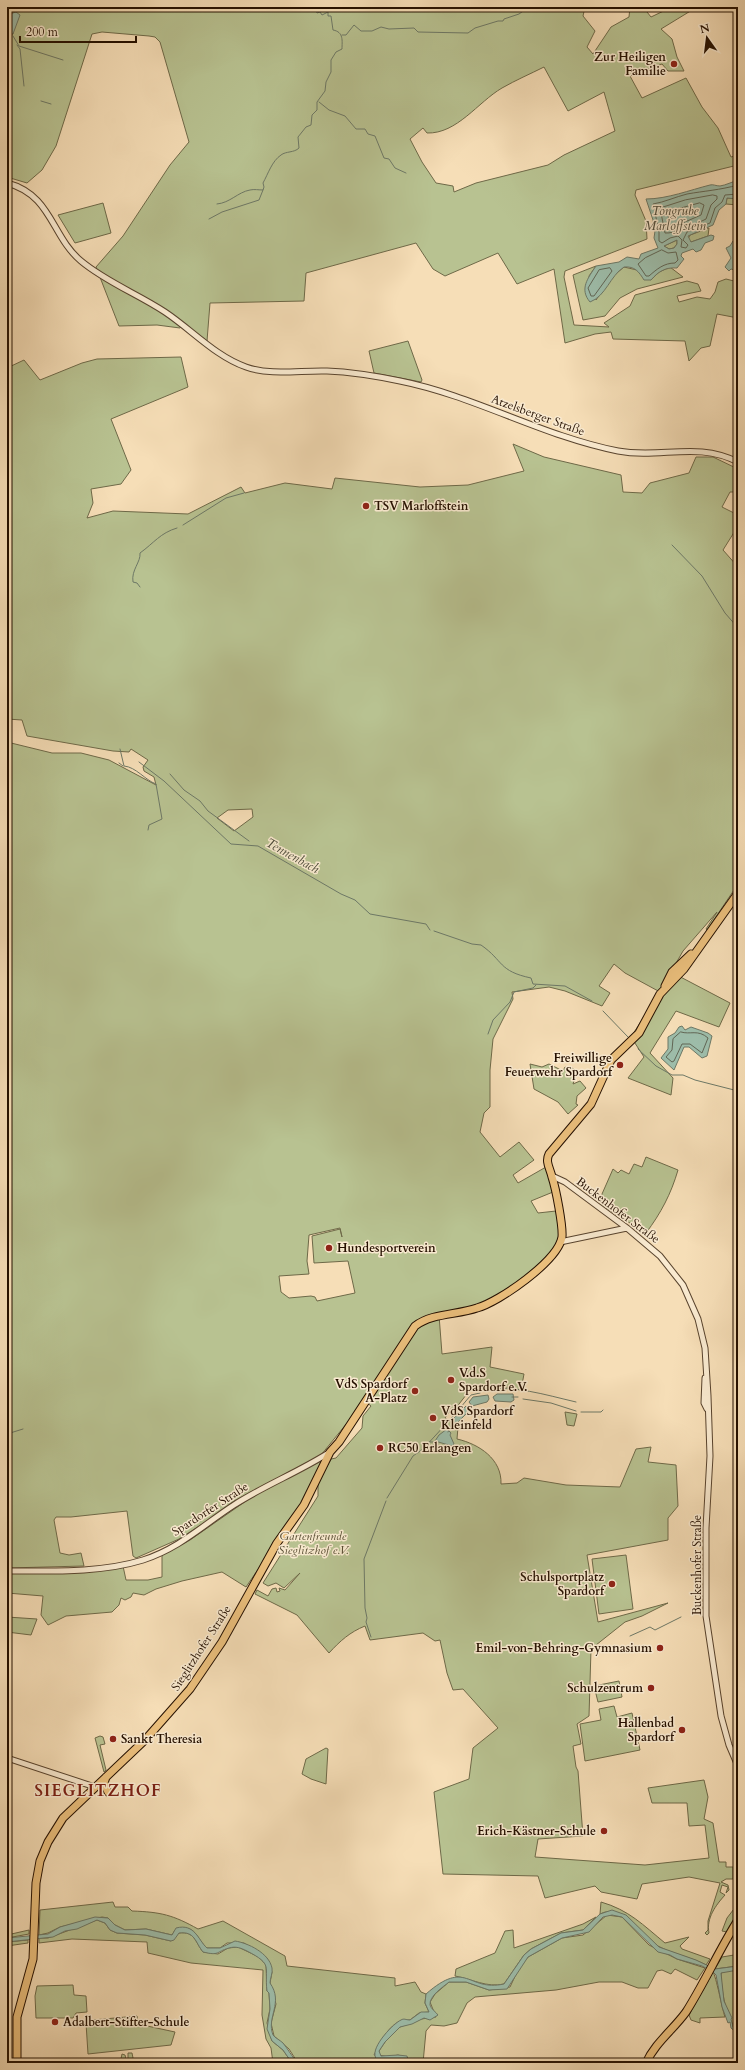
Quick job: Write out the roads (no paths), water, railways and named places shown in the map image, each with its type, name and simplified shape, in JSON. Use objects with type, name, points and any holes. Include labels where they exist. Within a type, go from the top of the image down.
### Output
[{"type":"main road","points":[[560,1242],[562,1236],[561,1222],[552,1176],[547,1163],[549,1154],[591,1104],[611,1060],[635,1038],[642,1029],[664,989],[669,976],[679,969],[697,948],[738,893]]},
{"type":"main road","name":"Spardorfer Straße","points":[[330,1452],[341,1439],[415,1326],[431,1318],[465,1312],[488,1304],[524,1279],[552,1256],[560,1242]]},
{"type":"main road","name":"Sieglitzhofer Straße","points":[[17,2063],[17,2017],[32,1963],[36,1883],[44,1850],[62,1820],[95,1786],[156,1729],[186,1693],[205,1667],[230,1628],[277,1543],[304,1505],[330,1452]]},
{"type":"main road","points":[[106,1777],[104,1783],[108,1792]]},
{"type":"main road","points":[[646,2063],[655,2047],[682,2017],[738,1920]]},
{"type":"street","name":"Atzelsberger Straße","points":[[7,183],[20,188],[40,202],[70,248],[81,261],[165,312],[234,362],[248,368],[266,371],[328,371],[401,381],[481,404],[564,437],[591,445],[619,451],[655,454],[710,452],[738,462]]},
{"type":"street","name":"Buckenhofer Straße","points":[[552,1176],[565,1182],[627,1228],[660,1256],[683,1285],[693,1307],[701,1332],[705,1348],[710,1456],[707,1522],[706,1616],[721,1716],[729,1745],[738,1766]]},
{"type":"street","points":[[560,1242],[627,1228]]},
{"type":"street","name":"Spardorfer Straße","points":[[7,1571],[100,1568],[142,1560],[181,1543],[246,1498],[302,1469],[330,1452]]},
{"type":"street","points":[[7,1758],[95,1786]]},
{"type":"water","points":[[16,12],[20,15],[13,34],[7,33],[7,15]]},
{"type":"water","name":"Tongrube Marloffstein","points":[[738,180],[738,199],[727,198],[726,204],[719,210],[713,225],[688,236],[691,242],[711,235],[714,236],[713,240],[705,243],[701,250],[696,252],[693,249],[682,253],[681,256],[684,259],[677,268],[669,268],[662,271],[651,280],[644,280],[636,270],[631,267],[624,267],[615,275],[604,291],[590,302],[585,293],[585,288],[588,279],[596,266],[619,262],[627,257],[639,259],[641,254],[658,248],[654,238],[655,231],[653,220],[646,199],[670,196],[711,185],[720,186]],"holes":[[[677,240],[677,244],[674,248],[669,249],[664,246]]]},
{"type":"water","points":[[733,241],[735,246],[738,244],[738,271],[731,269],[729,271],[725,267],[731,258],[726,248],[730,246]]},
{"type":"water","points":[[682,1026],[685,1030],[691,1027],[712,1036],[707,1056],[702,1058],[689,1047],[684,1047],[674,1070],[661,1058],[668,1049],[668,1037]]},
{"type":"water","points":[[497,1394],[513,1394],[514,1400],[511,1402],[495,1401],[493,1397]]},
{"type":"water","points":[[488,1395],[489,1399],[487,1402],[472,1406],[469,1402],[473,1397]]},
{"type":"water","points":[[466,1406],[469,1411],[457,1423],[453,1423],[453,1419]]},
{"type":"water","points":[[447,1429],[451,1433],[450,1435],[454,1444],[452,1446],[435,1441],[439,1435]]},
{"type":"water","points":[[612,1910],[626,1915],[659,1947],[696,1960],[715,1969],[738,1966],[738,1970],[721,1973],[724,2001],[732,2018],[733,2027],[738,2031],[738,2034],[731,2028],[730,2022],[728,2023],[722,2007],[716,1975],[713,1972],[702,1966],[658,1952],[622,1917],[612,1915],[603,1917],[589,1932],[562,1938],[528,1957],[507,1989],[489,1990],[466,1982],[449,1982],[437,1992],[430,2002],[432,2009],[438,2015],[430,2020],[424,2018],[412,2024],[400,2027],[385,2042],[379,2051],[381,2056],[407,2056],[409,2063],[405,2063],[403,2059],[382,2062],[376,2059],[376,2048],[391,2028],[402,2019],[410,2020],[421,2012],[429,2012],[425,2003],[426,1994],[440,1984],[450,1978],[459,1977],[482,1984],[504,1984],[524,1955],[531,1949],[561,1933],[583,1930],[600,1914]]},
{"type":"water","points":[[95,1917],[108,1918],[115,1925],[125,1930],[146,1929],[172,1935],[176,1928],[188,1928],[195,1933],[207,1948],[220,1948],[235,1941],[252,1946],[262,1953],[267,1958],[272,1968],[270,1983],[274,1990],[275,1997],[271,2028],[273,2035],[283,2043],[298,2063],[292,2063],[283,2050],[272,2041],[267,2029],[270,2009],[269,1993],[267,1991],[266,1967],[261,1960],[243,1949],[232,1947],[215,1954],[208,1953],[203,1952],[192,1935],[179,1933],[174,1940],[171,1941],[145,1935],[117,1933],[110,1930],[105,1923],[97,1920],[77,1929],[65,1931],[53,1937],[7,1942],[7,1938],[48,1934],[60,1927]]},
{"type":"waterway","points":[[217,204],[226,202],[246,191],[263,190],[263,183],[275,161],[283,154],[295,151],[299,148],[298,137],[306,127],[311,125],[312,115],[317,110],[317,102],[325,91],[326,82],[331,72],[331,60],[336,52],[342,49],[342,37],[337,31],[333,30],[331,16],[328,16],[328,12],[322,15],[320,12],[317,13],[315,7]]},
{"type":"waterway","points":[[342,35],[346,35],[354,25],[361,31],[372,31],[381,27],[389,29],[414,28],[418,32],[468,33],[475,28],[498,21],[503,21],[504,19],[519,14],[529,7]]},
{"type":"waterway","points":[[13,36],[19,46],[63,60]]},
{"type":"waterway","points":[[17,45],[20,49],[24,86]]},
{"type":"waterway","points":[[41,101],[51,104]]},
{"type":"waterway","points":[[319,102],[329,110],[345,116],[356,129],[365,129],[368,134],[375,136],[384,158],[389,159],[395,168],[406,173]]},
{"type":"waterway","points":[[209,219],[222,212],[259,200],[263,190]]},
{"type":"waterway","points":[[183,525],[226,498],[244,493]]},
{"type":"waterway","points":[[140,587],[137,583],[133,582],[133,574],[139,560],[140,553],[162,535],[177,528]]},
{"type":"waterway","points":[[672,545],[702,576],[725,613],[738,628]]},
{"type":"waterway","points":[[120,749],[124,766],[133,769],[156,784],[162,819],[149,825],[148,830]]},
{"type":"waterway","name":"Tennenbach","points":[[139,762],[164,781],[231,844],[258,846],[341,894],[355,900],[370,914],[426,924],[430,930]]},
{"type":"waterway","points":[[119,763],[123,766]]},
{"type":"waterway","name":"Tennenbach","points":[[170,774],[184,790],[200,801],[208,811],[249,841]]},
{"type":"waterway","name":"Tennenbach","points":[[434,931],[472,944],[481,945],[507,969],[531,978],[533,984],[565,986],[592,1001]]},
{"type":"waterway","points":[[488,1034],[493,1020],[510,1002],[514,992],[533,988],[536,985]]},
{"type":"waterway","name":"Tennenbach","points":[[603,1011],[628,1037]]},
{"type":"waterway","name":"Tennenbach","points":[[638,1049],[656,1066],[672,1075],[683,1075],[695,1080],[738,1091]]},
{"type":"waterway","points":[[482,1389],[495,1388],[519,1390],[576,1402]]},
{"type":"waterway","points":[[449,1421],[471,1395],[480,1393]]},
{"type":"waterway","points":[[512,1397],[518,1397]]},
{"type":"waterway","points":[[523,1399],[551,1403],[576,1411]]},
{"type":"waterway","points":[[581,1412],[601,1412],[603,1410]]},
{"type":"waterway","points":[[448,1432],[453,1422]]},
{"type":"waterway","points":[[387,1498],[413,1456],[423,1449],[446,1424]]},
{"type":"waterway","points":[[7,1434],[23,1429]]},
{"type":"waterway","points":[[429,1442],[434,1442]]},
{"type":"waterway","points":[[371,1637],[366,1622],[364,1559],[386,1501]]},
{"type":"waterway","points":[[630,1636],[650,1627],[655,1630],[681,1617]]},
{"type":"place","name":"Zur Heiligen Familie","points":[[674,64]]},
{"type":"place","name":"TSV Marloffstein","points":[[366,506]]},
{"type":"place","name":"Freiwillige Feuerwehr Spardorf","points":[[620,1065]]},
{"type":"place","name":"Hundesportverein","points":[[329,1248]]},
{"type":"place","name":"V.d.S Spardorf e.V.","points":[[451,1380]]},
{"type":"place","name":"VdS Spardorf A-Platz","points":[[415,1391]]},
{"type":"place","name":"VdS Spardorf Kleinfeld","points":[[433,1418]]},
{"type":"place","name":"RC50 Erlangen","points":[[380,1448]]},
{"type":"place","name":"Schulsportplatz Spardorf","points":[[612,1584]]},
{"type":"place","name":"Emil-von-Behring-Gymnasium","points":[[660,1648]]},
{"type":"place","name":"Schulzentrum","points":[[651,1688]]},
{"type":"place","name":"Hallenbad Spardorf","points":[[682,1730]]},
{"type":"place","name":"Sankt Theresia","points":[[113,1739]]},
{"type":"place","name":"Erich-Kästner-Schule","points":[[604,1831]]},
{"type":"place","name":"Adalbert-Stifter-Schule","points":[[55,2022]]},
{"type":"district","name":"SIEGLITZHOF","points":[[98,1790]]},
{"type":"park label","name":"Gartenfreunde Sieglitzhof e.V.","points":[[313,1543]]}]
